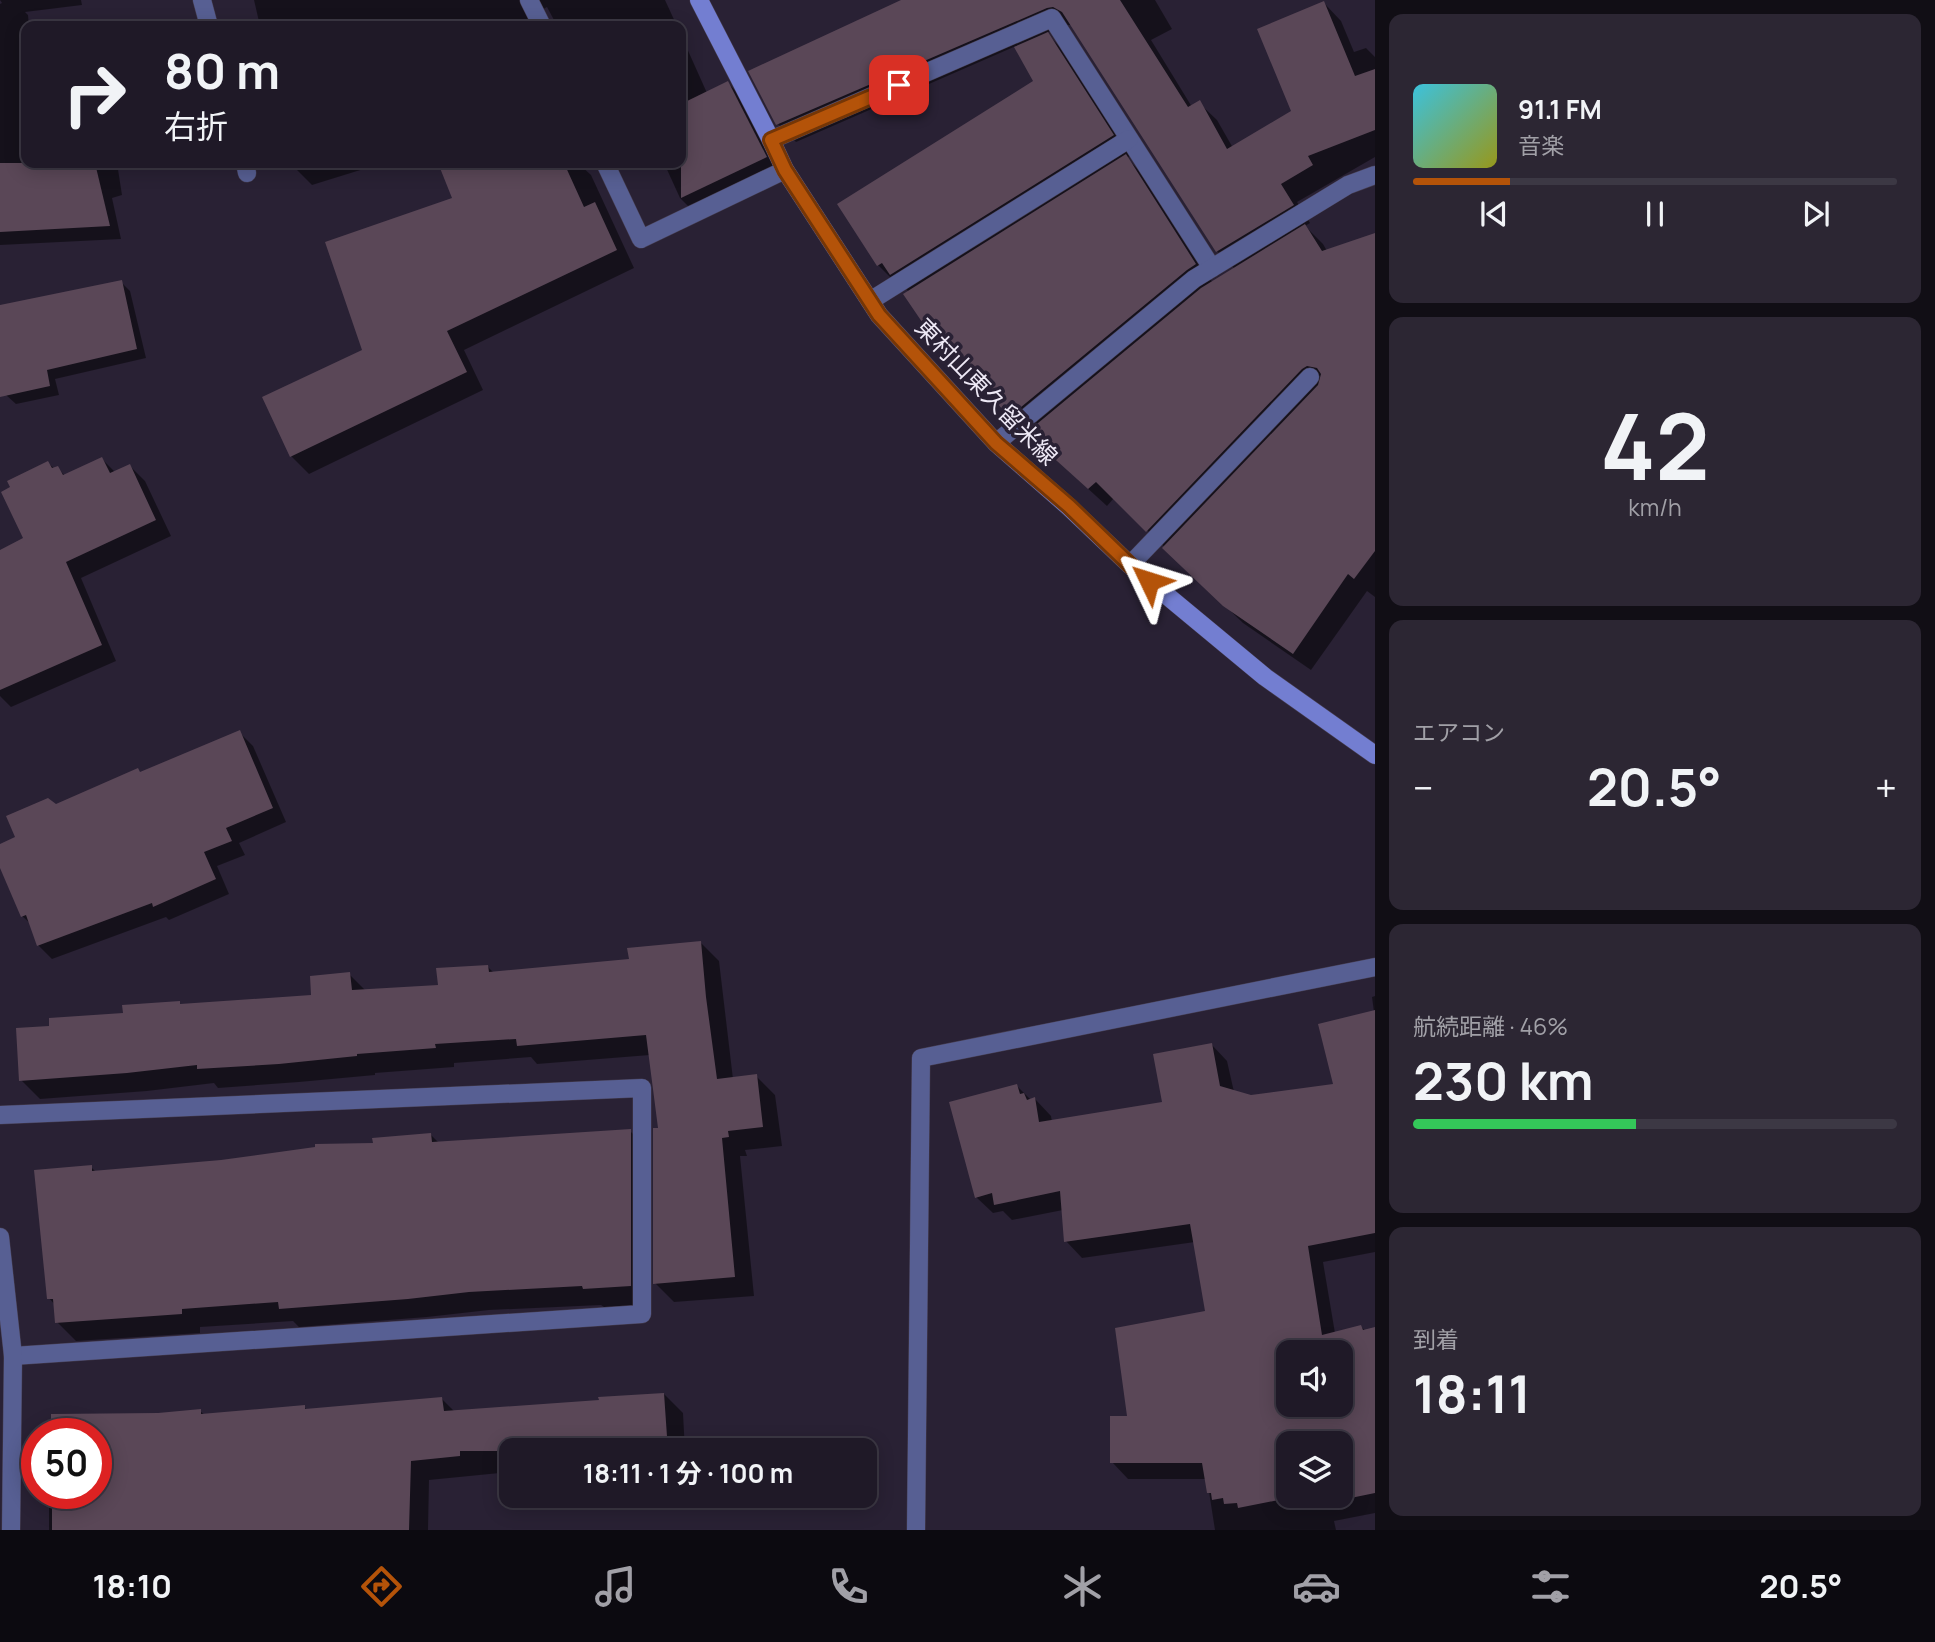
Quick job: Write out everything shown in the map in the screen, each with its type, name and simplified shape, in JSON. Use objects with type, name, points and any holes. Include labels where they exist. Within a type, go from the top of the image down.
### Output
[{"type":"main road","name":"東村山東久留米線","points":[[699,0],[785,170],[879,315],[996,443],[1069,506],[1130,565],[1265,677],[1375,755]]},
{"type":"street","points":[[202,0],[208,21]]},
{"type":"street","points":[[529,0],[540,21]]},
{"type":"street","points":[[771,140],[1052,18],[1212,268]]},
{"type":"street","points":[[870,301],[1129,139]]},
{"type":"street","points":[[608,168],[641,239],[785,170]]},
{"type":"street","points":[[996,443],[1194,279],[1348,185],[1375,175]]},
{"type":"street","points":[[1130,565],[1310,377]]},
{"type":"street","points":[[916,1530],[920,1058],[1375,967]]},
{"type":"street","points":[[0,1115],[642,1088],[642,1314],[13,1356]]},
{"type":"street","points":[[0,1237],[13,1356],[11,1530]]},
{"type":"building","points":[[901,0],[1120,0],[1188,107],[1200,100],[1227,149],[1291,111],[1257,29],[1324,1],[1355,76],[1375,69],[1375,130],[1308,156],[1313,165],[1281,184],[1294,205],[1216,252],[1062,12],[1053,7],[776,125],[748,71]]},
{"type":"building","points":[[1048,32],[1114,135],[890,275],[882,263],[877,266],[837,204],[1033,81],[1014,47]]},
{"type":"building","points":[[728,81],[767,157],[681,198],[681,168],[686,168],[686,102]]},
{"type":"building","points":[[1126,154],[1196,264],[1009,417],[943,340],[937,344],[903,294]]},
{"type":"building","points":[[0,163],[21,163],[21,168],[96,168],[110,226],[0,232]]},
{"type":"building","points":[[440,168],[566,168],[584,207],[595,202],[617,250],[447,331],[467,372],[290,457],[262,397],[362,350],[325,242],[452,198]]},
{"type":"building","points":[[1305,224],[1322,251],[1375,233],[1375,551],[1354,579],[1348,574],[1293,654],[1223,606],[1162,548],[1318,385],[1321,374],[1317,368],[1307,366],[1302,369],[1146,532],[1096,482],[1088,489],[1026,433],[1201,288]]},
{"type":"building","points":[[122,280],[137,349],[47,370],[50,386],[0,397],[0,305]]},
{"type":"building","points":[[102,457],[110,473],[130,464],[156,520],[66,562],[102,645],[0,690],[0,550],[23,538],[1,492],[10,487],[7,481],[48,461],[52,468],[58,466],[63,475]]},
{"type":"building","points":[[240,730],[273,808],[226,828],[232,841],[204,852],[216,879],[153,907],[152,903],[37,946],[26,915],[21,917],[0,868],[0,844],[15,837],[6,816],[48,798],[56,804],[138,768],[140,772]]},
{"type":"building","points":[[701,941],[717,1079],[757,1074],[763,1127],[728,1131],[729,1137],[722,1138],[735,1277],[653,1284],[653,1128],[658,1128],[646,1035],[517,1046],[516,1039],[435,1044],[436,1048],[279,1064],[197,1069],[197,1065],[19,1081],[16,1028],[49,1026],[49,1018],[123,1013],[122,1005],[311,995],[310,976],[350,972],[352,990],[438,985],[436,968],[488,965],[489,972],[629,959],[627,948]]},
{"type":"building","points":[[1375,1010],[1375,1233],[1308,1246],[1322,1335],[1361,1325],[1363,1330],[1375,1327],[1375,1493],[1353,1498],[1353,1431],[1276,1431],[1276,1501],[1238,1508],[1237,1503],[1224,1504],[1223,1498],[1212,1500],[1211,1493],[1207,1493],[1202,1463],[1110,1463],[1110,1416],[1127,1416],[1115,1328],[1205,1311],[1190,1224],[1064,1242],[1060,1191],[994,1205],[992,1193],[975,1198],[949,1102],[1017,1084],[1020,1094],[1024,1093],[1027,1100],[1035,1097],[1039,1122],[1162,1102],[1153,1054],[1212,1043],[1220,1086],[1251,1095],[1333,1084],[1318,1024]]},
{"type":"building","points":[[631,1129],[631,1286],[469,1292],[279,1309],[278,1302],[182,1309],[182,1314],[55,1323],[53,1299],[47,1299],[34,1170],[92,1165],[92,1171],[221,1160],[315,1147],[315,1144],[373,1143],[372,1138],[431,1133],[432,1142]]},
{"type":"building","points":[[664,1393],[667,1438],[499,1438],[499,1451],[460,1451],[460,1456],[411,1461],[409,1530],[52,1530],[52,1509],[112,1509],[112,1418],[51,1418],[51,1414],[158,1413],[201,1409],[201,1414],[305,1405],[305,1409],[442,1397],[444,1411],[599,1400],[598,1397]]},
{"type":"route","points":[[899,85],[771,140],[785,170],[879,315],[996,443],[1069,506],[1149,581]]}]
